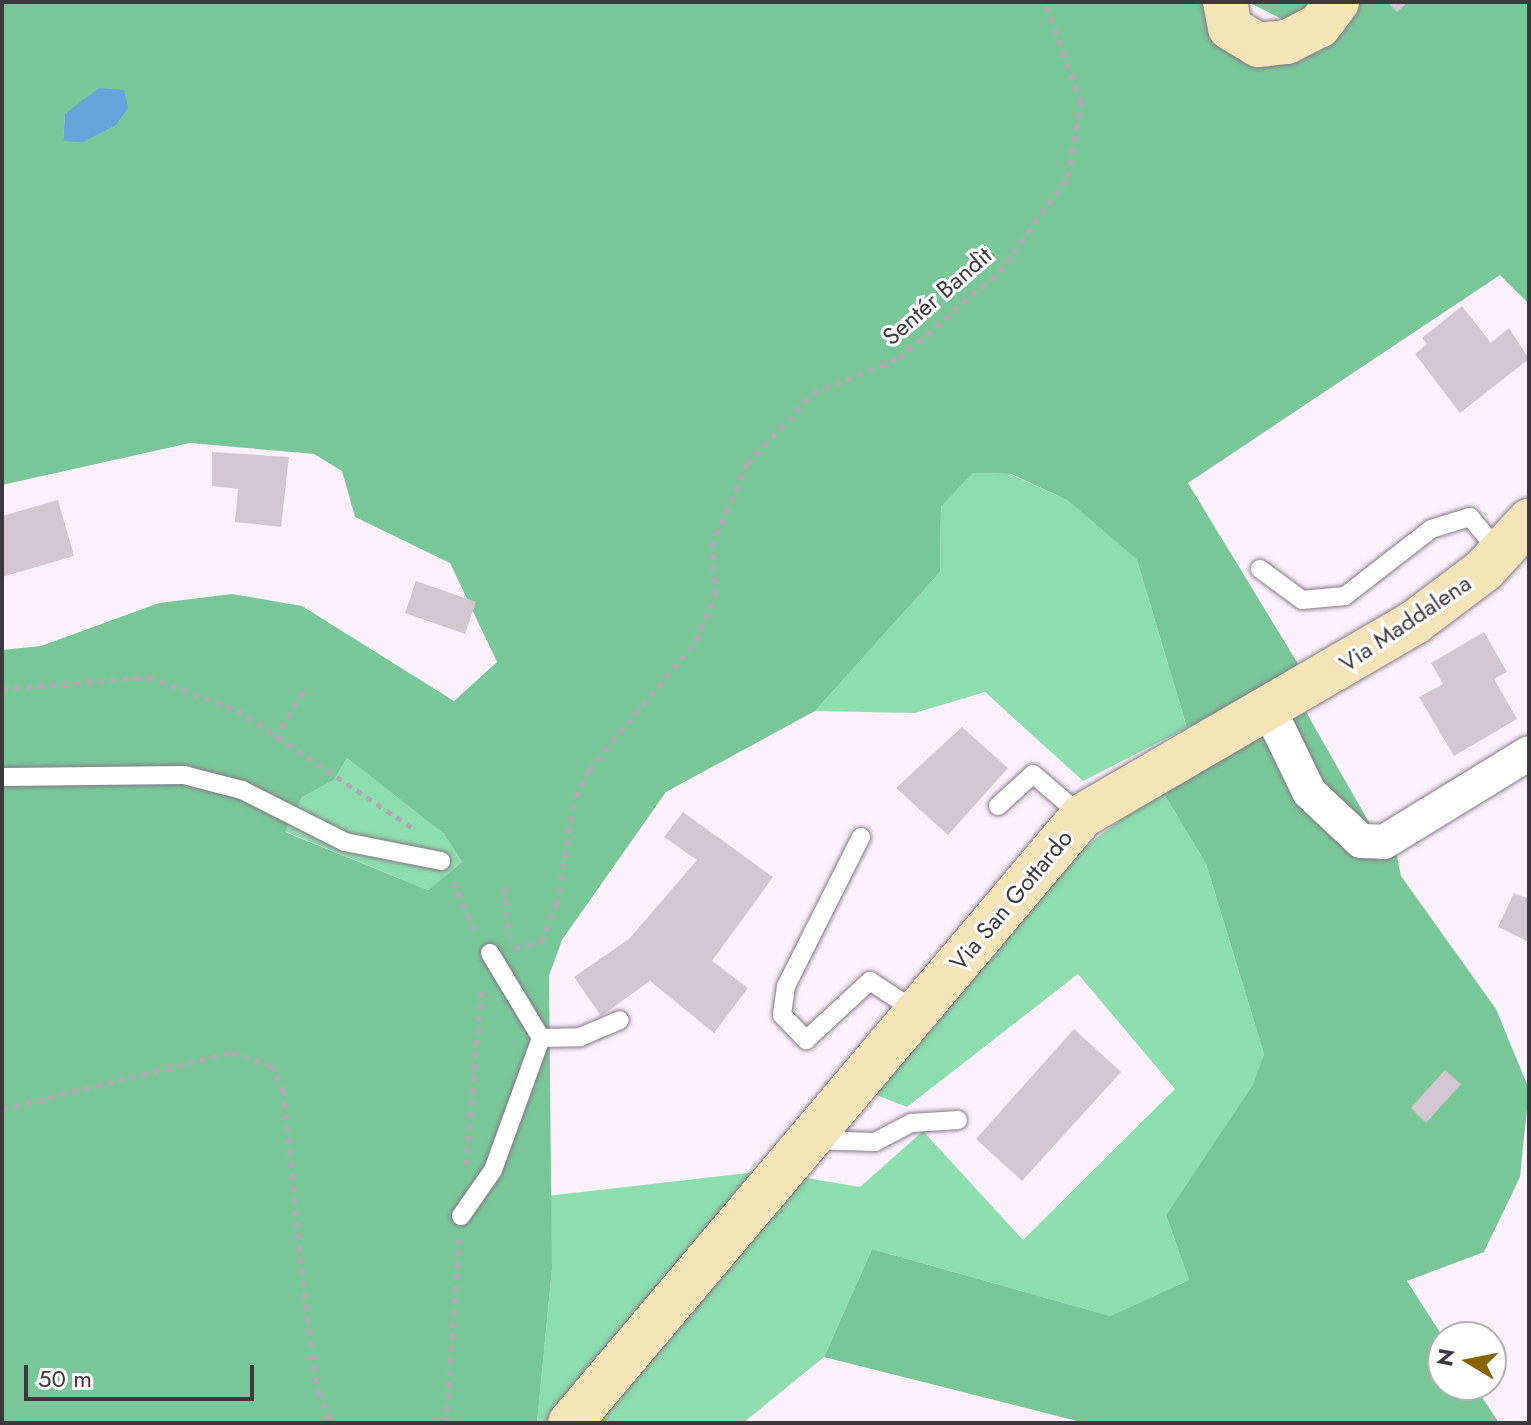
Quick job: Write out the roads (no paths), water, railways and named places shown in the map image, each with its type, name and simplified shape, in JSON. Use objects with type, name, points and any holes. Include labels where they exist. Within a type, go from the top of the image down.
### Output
[{"type":"street","points":[[1225,2],[1230,28],[1258,45],[1287,42],[1319,26],[1337,2]]},
{"type":"street","name":"Via Maddalena","points":[[1268,707],[1415,622],[1500,553],[1529,521]]},
{"type":"street","points":[[1268,707],[1309,792],[1361,841],[1384,842],[1529,753]]},
{"type":"street","name":"Via San Gottardo","points":[[570,1423],[1082,816],[1268,707]]},
{"type":"lane","points":[[1260,569],[1302,600],[1345,596],[1431,529],[1470,517],[1500,553]]},
{"type":"lane","points":[[998,806],[1033,774],[1082,816]]},
{"type":"lane","points":[[2,777],[184,775],[242,790],[345,842],[441,861]]},
{"type":"lane","points":[[861,837],[786,986],[782,1015],[806,1040],[870,981],[917,1012]]},
{"type":"lane","points":[[484,954],[541,1038]]},
{"type":"lane","points":[[541,1038],[580,1037],[620,1020]]},
{"type":"lane","points":[[461,1216],[493,1170],[541,1038]]},
{"type":"lane","points":[[808,1140],[875,1142],[911,1123],[958,1120]]},
{"type":"water","points":[[99,88],[124,90],[128,108],[115,126],[83,142],[63,141],[65,114]]}]
